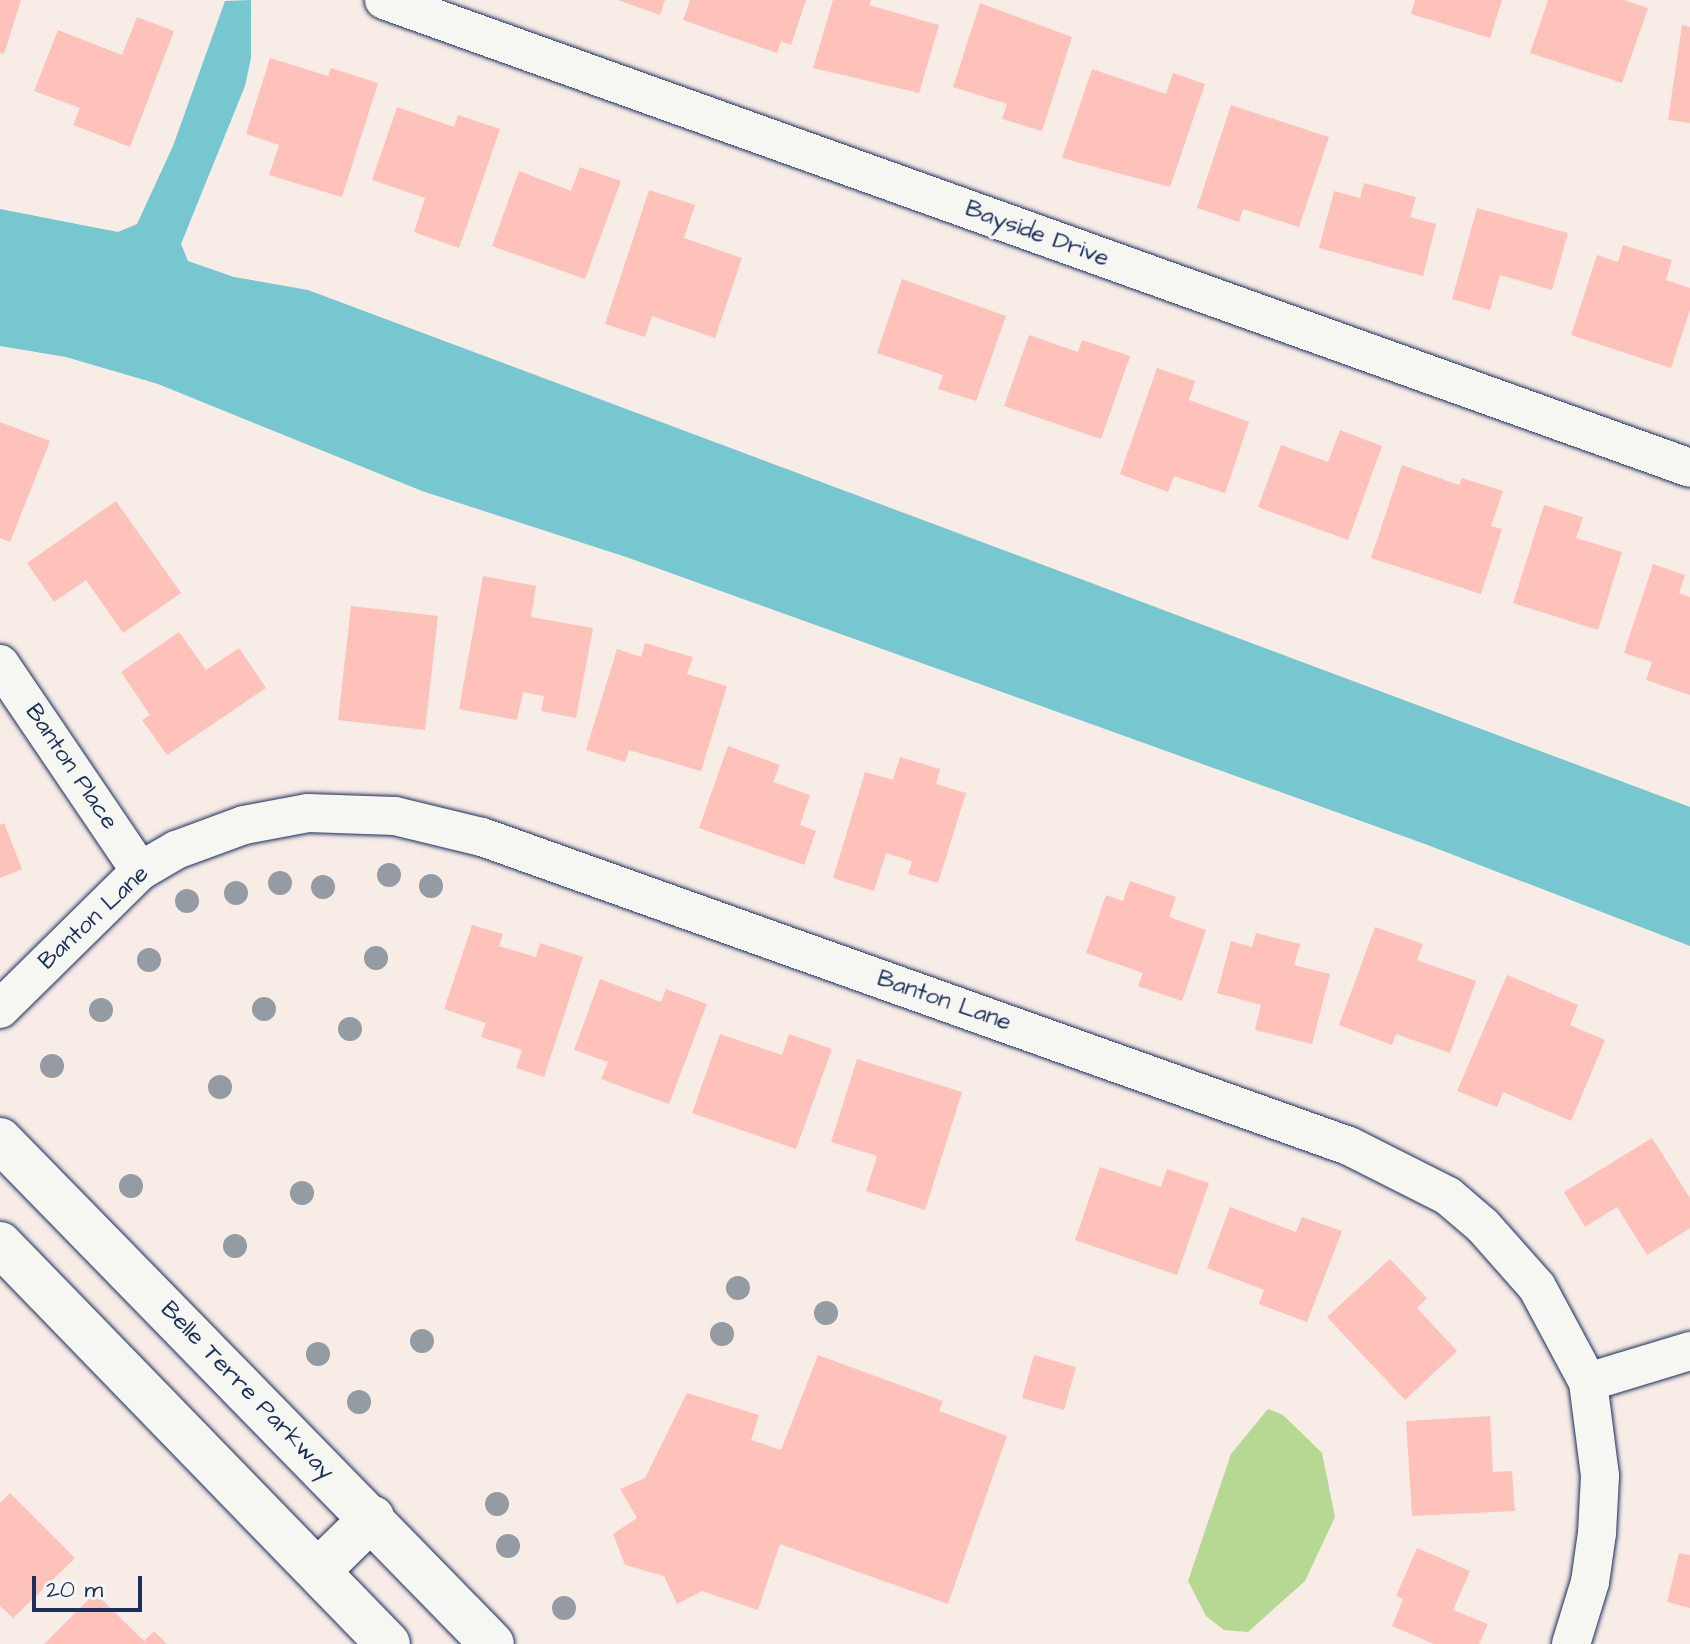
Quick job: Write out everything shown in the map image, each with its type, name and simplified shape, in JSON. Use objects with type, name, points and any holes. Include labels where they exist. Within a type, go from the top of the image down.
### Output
[{"type":"main road","name":"Belle Terre Parkway","points":[[0,1140],[492,1644]]},
{"type":"main road","points":[[0,1244],[388,1644]]},
{"type":"main road","points":[[318,1571],[372,1518]]},
{"type":"street","name":"Bayside Drive","points":[[384,0],[1690,468]]},
{"type":"street","name":"Banton Place","points":[[0,664],[140,871]]},
{"type":"street","name":"Banton Lane","points":[[0,1009],[140,871],[220,832],[308,813],[395,816],[482,837],[1335,1141],[1448,1196],[1509,1255],[1543,1298],[1588,1382],[1600,1476],[1597,1533],[1590,1582],[1571,1644]]},
{"type":"street","points":[[1588,1382],[1690,1351]]},
{"type":"green space","points":[[1268,1409],[1283,1415],[1322,1453],[1335,1517],[1305,1581],[1248,1632],[1224,1630],[1206,1616],[1188,1581],[1231,1454]]},
{"type":"water","points":[[251,0],[251,58],[245,86],[181,244],[188,261],[234,277],[308,290],[1690,807],[1690,946],[1425,844],[626,557],[422,491],[158,384],[66,357],[0,346],[0,209],[118,232],[137,224],[173,146],[225,1]]},
{"type":"building","points":[[0,0],[21,0],[4,54],[0,53]]},
{"type":"building","points":[[618,0],[665,0],[660,15]]},
{"type":"building","points":[[690,0],[806,0],[791,45],[781,41],[777,53],[683,20]]},
{"type":"building","points":[[833,0],[871,0],[869,5],[939,25],[919,93],[813,68]]},
{"type":"building","points":[[1415,0],[1502,0],[1490,38],[1411,14]]},
{"type":"building","points":[[1548,0],[1624,0],[1648,8],[1622,83],[1530,53]]},
{"type":"building","points":[[980,3],[1072,37],[1042,131],[1002,119],[1007,104],[953,87]]},
{"type":"building","points":[[137,17],[174,31],[130,147],[73,125],[80,108],[34,91],[58,30],[122,55]]},
{"type":"building","points":[[1682,25],[1690,27],[1690,123],[1668,120]]},
{"type":"building","points":[[270,58],[328,76],[331,68],[378,83],[342,197],[269,175],[279,145],[246,134]]},
{"type":"building","points":[[1092,69],[1166,94],[1173,73],[1205,84],[1170,187],[1062,158]]},
{"type":"building","points":[[1231,105],[1329,137],[1299,227],[1243,209],[1239,222],[1197,208]]},
{"type":"building","points":[[397,107],[454,127],[458,115],[500,129],[459,248],[414,232],[425,198],[372,180]]},
{"type":"building","points":[[580,167],[621,181],[585,279],[492,246],[519,171],[571,191]]},
{"type":"building","points":[[1364,183],[1416,197],[1410,217],[1436,224],[1423,276],[1319,248],[1334,191],[1360,198]]},
{"type":"building","points":[[649,190],[695,205],[684,238],[742,258],[715,338],[652,316],[645,337],[605,324]]},
{"type":"building","points":[[1477,208],[1568,233],[1552,290],[1500,275],[1490,310],[1452,299]]},
{"type":"building","points":[[1623,245],[1672,260],[1666,280],[1690,288],[1690,310],[1671,368],[1571,335],[1597,255],[1618,262]]},
{"type":"building","points":[[902,279],[1006,316],[976,401],[938,389],[943,375],[877,353]]},
{"type":"building","points":[[1029,335],[1078,352],[1082,340],[1130,356],[1101,439],[1004,406]]},
{"type":"building","points":[[1157,368],[1195,381],[1189,400],[1249,422],[1225,493],[1174,476],[1168,492],[1120,474]]},
{"type":"building","points":[[0,422],[50,441],[10,542],[0,538]]},
{"type":"building","points":[[1340,430],[1382,446],[1348,540],[1258,507],[1281,445],[1328,462]]},
{"type":"building","points":[[1402,465],[1459,485],[1462,478],[1503,491],[1491,526],[1502,529],[1481,594],[1371,558]]},
{"type":"building","points":[[116,501],[181,593],[123,633],[86,580],[54,602],[27,563]]},
{"type":"building","points":[[1544,505],[1583,517],[1576,538],[1622,552],[1598,630],[1513,603]]},
{"type":"building","points":[[1653,564],[1685,575],[1679,593],[1690,597],[1690,695],[1646,680],[1652,662],[1624,653]]},
{"type":"building","points":[[483,576],[536,586],[531,617],[593,628],[576,718],[541,711],[544,696],[523,692],[517,720],[459,709]]},
{"type":"building","points":[[351,606],[438,616],[425,730],[338,720]]},
{"type":"building","points":[[179,632],[206,670],[239,648],[266,688],[167,755],[142,720],[150,715],[121,672]]},
{"type":"building","points":[[645,643],[693,657],[687,674],[727,686],[701,771],[629,750],[625,762],[586,750],[617,649],[641,657]]},
{"type":"building","points":[[728,746],[780,765],[773,782],[810,795],[800,825],[816,831],[804,865],[699,828]]},
{"type":"building","points":[[900,757],[940,769],[936,784],[966,793],[938,883],[908,874],[912,861],[886,853],[874,891],[833,878],[865,772],[893,780]]},
{"type":"building","points":[[4,823],[22,869],[0,878],[0,825]]},
{"type":"building","points":[[1130,881],[1176,897],[1169,917],[1206,930],[1182,1001],[1138,986],[1143,973],[1086,953],[1106,895],[1123,901]]},
{"type":"building","points":[[472,925],[503,934],[499,946],[536,957],[540,943],[583,957],[544,1077],[516,1068],[522,1050],[481,1037],[486,1023],[444,1009]]},
{"type":"building","points":[[1375,927],[1423,944],[1417,960],[1476,981],[1450,1053],[1396,1034],[1392,1045],[1339,1025]]},
{"type":"building","points":[[1256,933],[1300,944],[1294,965],[1330,974],[1312,1044],[1255,1030],[1261,1005],[1217,993],[1231,941],[1252,947]]},
{"type":"building","points":[[1507,975],[1578,1005],[1570,1025],[1605,1040],[1571,1121],[1503,1092],[1497,1107],[1457,1091]]},
{"type":"building","points":[[600,979],[661,1002],[666,989],[707,1004],[669,1104],[601,1079],[608,1062],[574,1050]]},
{"type":"building","points":[[720,1034],[782,1055],[789,1034],[832,1049],[796,1149],[692,1113]]},
{"type":"building","points":[[857,1059],[962,1092],[925,1210],[866,1191],[877,1156],[831,1142]]},
{"type":"building","points":[[1652,1138],[1690,1198],[1690,1228],[1647,1255],[1617,1207],[1585,1227],[1564,1192]]},
{"type":"building","points":[[1100,1167],[1161,1187],[1167,1169],[1209,1183],[1177,1275],[1075,1240]]},
{"type":"building","points":[[1230,1207],[1296,1232],[1302,1217],[1342,1231],[1307,1322],[1259,1304],[1264,1290],[1207,1268]]},
{"type":"building","points":[[1390,1259],[1427,1298],[1417,1308],[1457,1351],[1405,1400],[1327,1317]]},
{"type":"building","points":[[818,1355],[943,1401],[939,1411],[1007,1436],[948,1604],[780,1544],[758,1610],[702,1591],[677,1604],[664,1576],[625,1565],[613,1534],[637,1518],[620,1489],[645,1478],[687,1393],[759,1415],[751,1440],[781,1450]]},
{"type":"building","points":[[1034,1355],[1076,1367],[1064,1410],[1022,1398]]},
{"type":"building","points":[[1490,1416],[1493,1472],[1512,1471],[1515,1511],[1412,1516],[1406,1421]]},
{"type":"building","points":[[10,1493],[75,1558],[13,1618],[0,1606],[0,1503]]},
{"type":"building","points":[[1417,1548],[1470,1571],[1453,1610],[1488,1624],[1479,1644],[1434,1644],[1392,1626],[1403,1599],[1396,1596]]},
{"type":"building","points":[[1679,1553],[1690,1555],[1690,1608],[1667,1602]]},
{"type":"building","points":[[95,1593],[144,1641],[154,1631],[167,1644],[44,1644]]}]
